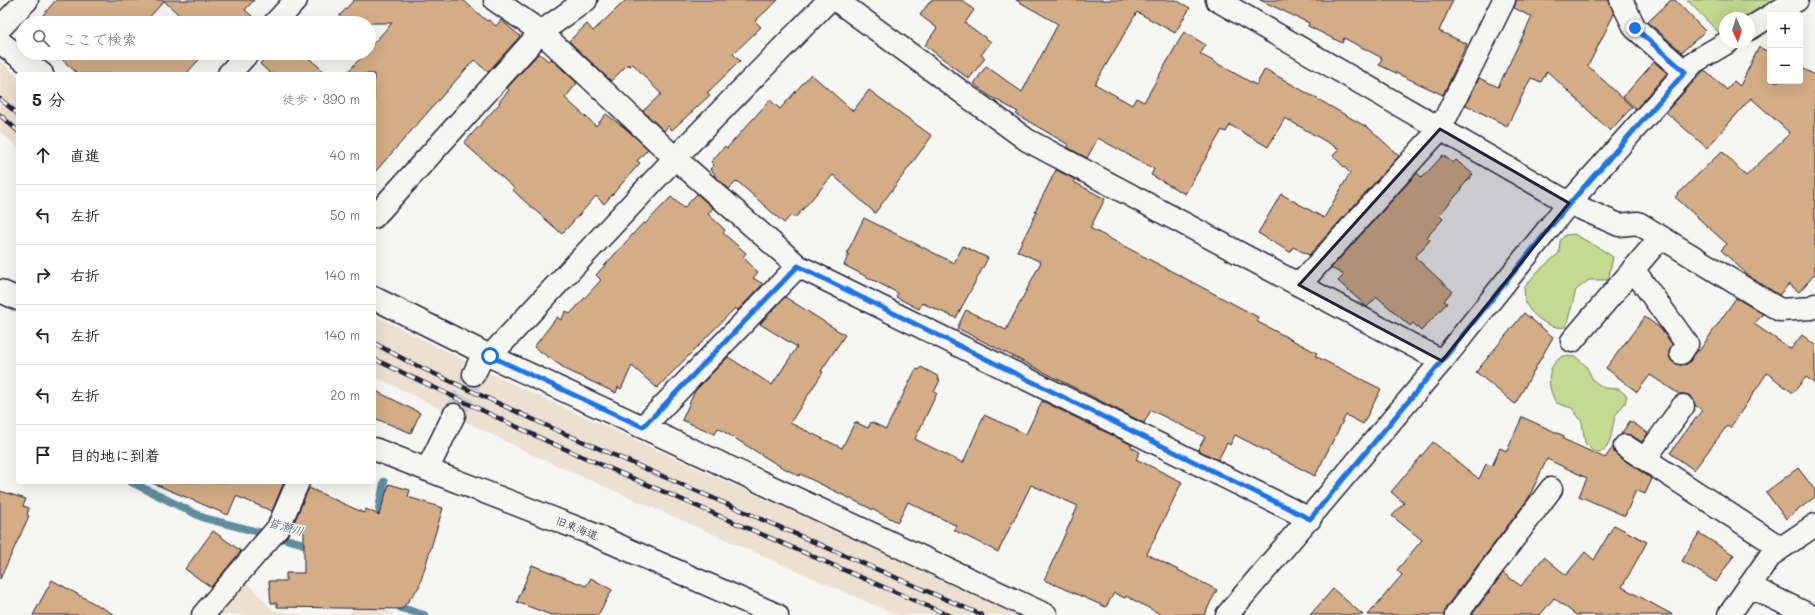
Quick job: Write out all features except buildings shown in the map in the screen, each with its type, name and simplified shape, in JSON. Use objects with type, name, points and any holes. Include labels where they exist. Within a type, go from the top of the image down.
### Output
[{"type":"street","points":[[0,28],[27,0]]},
{"type":"street","points":[[281,16],[296,0]]},
{"type":"street","points":[[495,0],[541,32],[675,158],[798,266],[1310,519]]},
{"type":"street","points":[[376,215],[541,32],[586,0]]},
{"type":"street","points":[[474,374],[487,355],[675,158],[829,0]]},
{"type":"street","points":[[836,0],[1027,140],[1442,361]]},
{"type":"street","points":[[1217,0],[1570,203],[1619,225],[1638,222],[1780,310],[1812,308],[1815,305]]},
{"type":"street","points":[[1299,285],[1440,129],[1504,0]]},
{"type":"street","points":[[1621,0],[1635,28],[1685,72]]},
{"type":"street","points":[[1778,12],[1797,0]]},
{"type":"street","points":[[1755,25],[1767,18]]},
{"type":"street","points":[[0,42],[16,54]]},
{"type":"street","points":[[1227,615],[1310,519],[1442,361],[1570,203],[1694,62],[1719,47]]},
{"type":"street","points":[[24,60],[39,72]]},
{"type":"street","points":[[231,72],[242,60]]},
{"type":"street","points":[[1572,341],[1661,237]]},
{"type":"street","points":[[643,427],[798,266]]},
{"type":"street","points":[[1633,269],[1687,344],[1681,354]]},
{"type":"street","points":[[0,291],[16,298]]},
{"type":"street","points":[[376,299],[487,355],[1046,615]]},
{"type":"street","points":[[1645,459],[1683,406]]},
{"type":"street","points":[[427,470],[454,415]]},
{"type":"street","points":[[1625,446],[1781,548]]},
{"type":"street","name":"旧東海道","points":[[376,450],[590,533],[777,615]]},
{"type":"street","points":[[203,615],[272,534],[297,484]]},
{"type":"street","points":[[1456,615],[1551,489]]},
{"type":"street","points":[[1728,615],[1771,555],[1815,525]]},
{"type":"street","points":[[1749,586],[1809,615]]},
{"type":"highlighted area","points":[[1440,129],[1569,203],[1442,361],[1299,285]]},
{"type":"shaded area","points":[[0,61],[16,74],[16,145],[0,132]]},
{"type":"shaded area","points":[[376,316],[466,361],[466,370],[485,375],[491,374],[1019,615],[897,615],[533,455],[376,377]]},
{"type":"shaded area","points":[[245,581],[273,610],[304,615],[213,615]]},
{"type":"shaded area","points":[[367,596],[394,615],[310,615],[349,614]]},
{"type":"green space","points":[[1687,0],[1786,0],[1755,15],[1755,12],[1719,12],[1719,33]]},
{"type":"green space","points":[[1574,234],[1613,257],[1609,276],[1607,280],[1589,280],[1576,290],[1566,327],[1554,326],[1543,322],[1529,309],[1525,302],[1524,288],[1536,273],[1559,253],[1560,241],[1565,235]]},
{"type":"green space","points":[[1563,356],[1576,357],[1586,366],[1593,380],[1604,388],[1619,389],[1627,396],[1625,403],[1615,416],[1610,440],[1604,451],[1594,452],[1585,443],[1582,422],[1572,408],[1556,403],[1553,397],[1549,377],[1553,365]]},
{"type":"waterway","points":[[384,482],[379,509],[385,521]]},
{"type":"waterway","name":"皆瀬川","points":[[135,484],[204,518],[301,543],[312,549]]},
{"type":"waterway","name":"皆瀬川","points":[[394,601],[401,608],[424,615]]},
{"type":"tunnel","points":[[454,415],[474,374]]},
{"type":"railway","points":[[0,99],[16,112]]},
{"type":"railway","points":[[0,115],[16,129]]},
{"type":"railway","points":[[376,344],[409,362],[554,429],[982,615]]},
{"type":"railway","points":[[376,360],[549,442],[948,615]]},
{"type":"route","points":[[490,356],[643,427],[798,266],[1310,519],[1442,361],[1570,203],[1685,72],[1635,28]]}]
